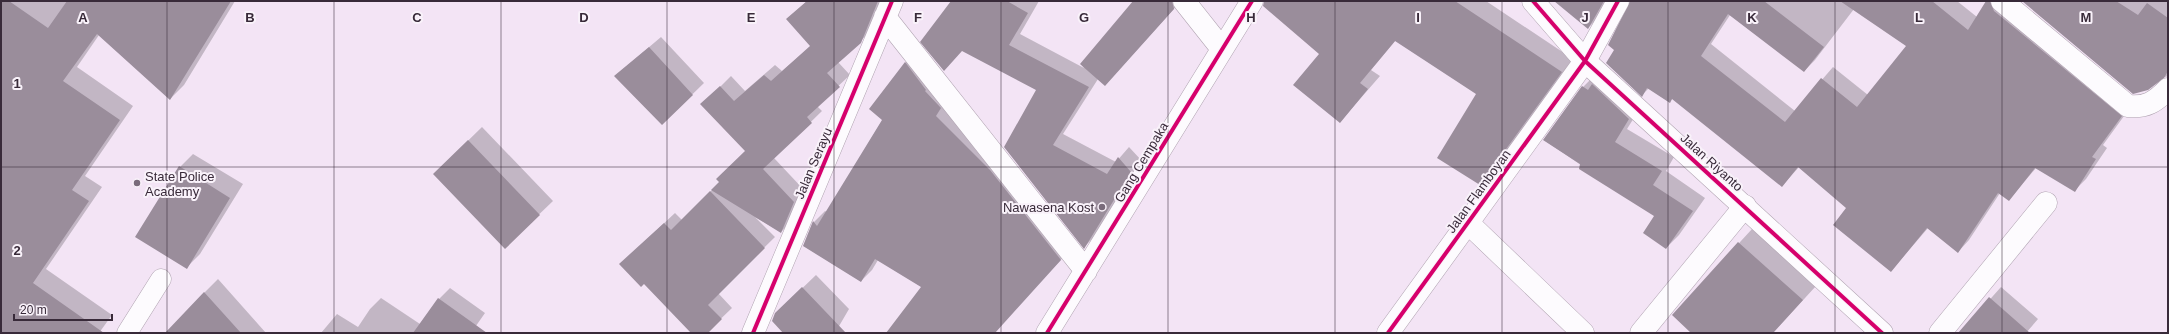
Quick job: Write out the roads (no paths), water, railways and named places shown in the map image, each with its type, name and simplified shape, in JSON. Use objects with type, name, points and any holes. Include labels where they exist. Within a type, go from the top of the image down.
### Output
[{"type":"street","points":[[1184,1],[1222,49]]},
{"type":"street","name":"Gang Cempaka","points":[[1047,333],[1252,1]]},
{"type":"street","name":"Jalan Riyanto","points":[[1533,1],[1585,60],[1882,333]]},
{"type":"street","name":"Jalan Flamboyan","points":[[1388,333],[1585,60],[1618,1]]},
{"type":"street","points":[[2002,1],[2128,106],[2139,108],[2148,106],[2168,89]]},
{"type":"street","points":[[888,9],[1086,271]]},
{"type":"street","name":"Jalan Serayu","points":[[753,333],[888,9]]},
{"type":"street","points":[[1940,333],[2046,203]]},
{"type":"street","points":[[1641,333],[1745,206]]},
{"type":"street","points":[[1467,222],[1583,333]]},
{"type":"lane","points":[[127,333],[161,279]]},
{"type":"place","name":"State Police Academy","points":[[137,183]]},
{"type":"place","name":"Nawasena Kost","points":[[1102,207]]}]
